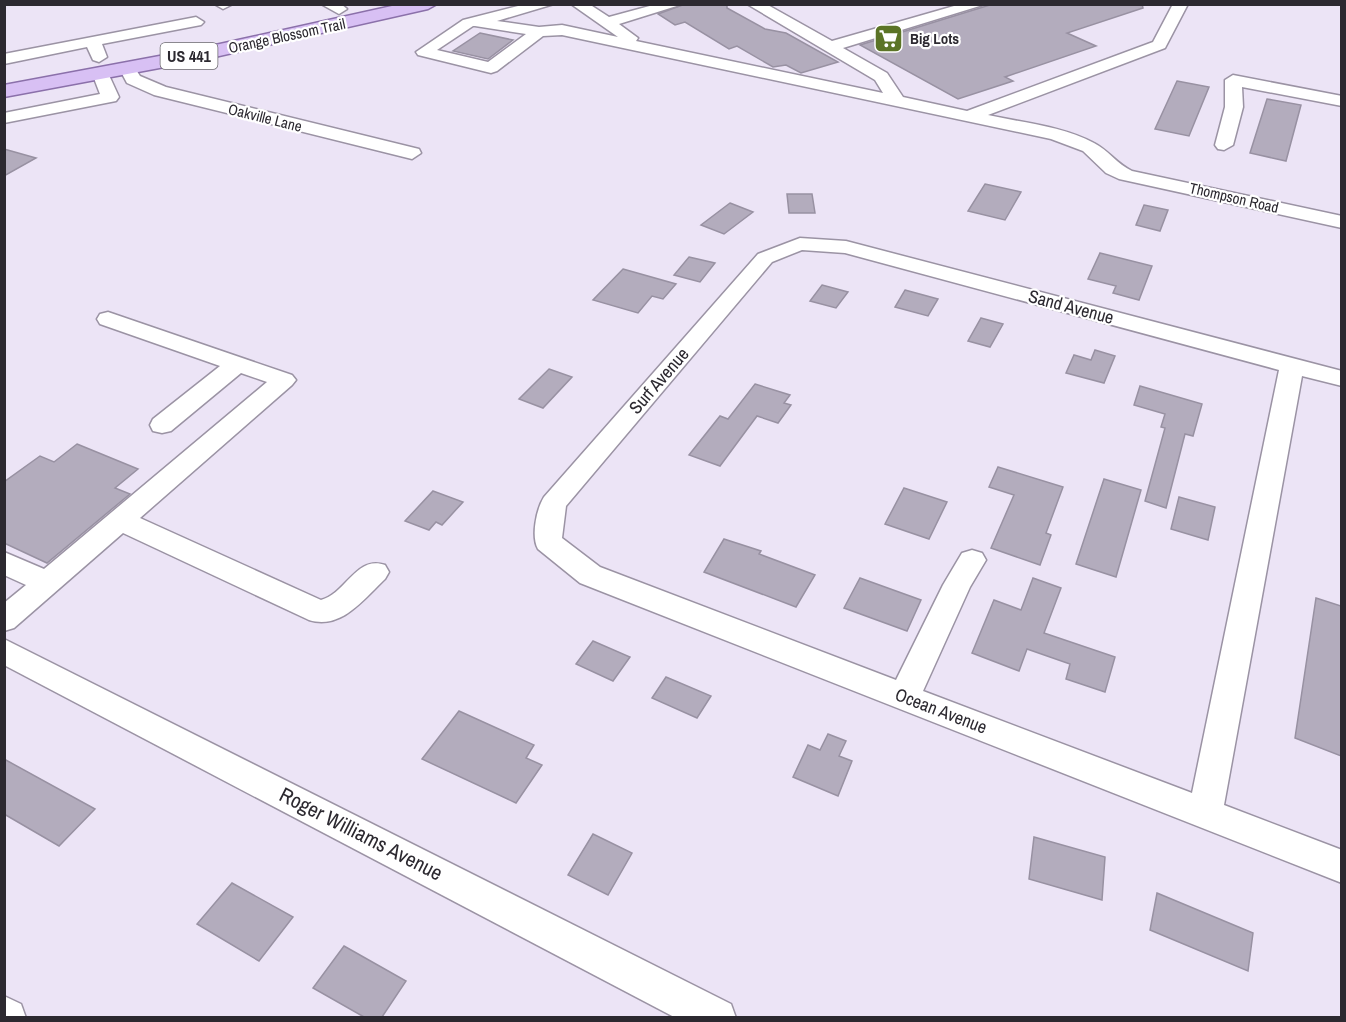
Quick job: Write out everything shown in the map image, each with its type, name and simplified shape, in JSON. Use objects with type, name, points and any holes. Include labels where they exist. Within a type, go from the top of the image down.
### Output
[{"type":"main road","name":"Orange Blossom Trail","points":[[4,74],[97,57],[333,7],[359,4]]},
{"type":"main road","name":"Orange Blossom Trail","points":[[4,91],[97,57],[127,68],[428,4]]},
{"type":"street","points":[[578,4],[645,48]]},
{"type":"street","points":[[606,23],[676,4]]},
{"type":"street","points":[[754,4],[881,76],[896,100]]},
{"type":"street","points":[[830,47],[979,4]]},
{"type":"street","points":[[478,22],[539,32],[562,30],[970,116],[1159,45],[1181,4]]},
{"type":"street","points":[[539,32],[491,68],[424,52],[468,23],[544,5],[566,24],[562,30]]},
{"type":"street","points":[[4,59],[97,57],[196,22]]},
{"type":"street","points":[[4,118],[110,97],[97,57]]},
{"type":"street","name":"Oakville Lane","points":[[127,68],[133,79],[170,94],[412,153]]},
{"type":"street","points":[[1224,145],[1234,107],[1233,80],[1341,101]]},
{"type":"street","points":[[1234,107],[1251,83]]},
{"type":"street","name":"Thompson Road","points":[[970,116],[1074,140],[1089,147],[1113,169],[1126,175],[1341,222]]},
{"type":"street","name":"Sand Avenue","points":[[800,244],[846,247],[1341,379]]},
{"type":"street","name":"Surf Avenue","points":[[548,542],[554,504],[765,258],[800,244]]},
{"type":"street","points":[[4,620],[284,380],[108,319]]},
{"type":"street","points":[[162,425],[237,364]]},
{"type":"street","points":[[1205,814],[1292,366]]},
{"type":"street","points":[[120,520],[319,612],[333,610],[375,572]]},
{"type":"street","name":"Ocean Avenue","points":[[548,542],[590,575],[1341,867]]},
{"type":"street","points":[[904,697],[957,585],[972,560]]},
{"type":"street","points":[[4,562],[47,583]]},
{"type":"street","name":"Roger Williams Avenue","points":[[8,658],[717,1017]]},
{"type":"building","points":[[685,4],[727,4],[727,8],[765,29],[786,33],[838,62],[801,73],[786,65],[773,67],[737,46],[729,49],[685,22],[675,25],[658,14]]},
{"type":"building","points":[[993,4],[1142,4],[1143,8],[1067,33],[1096,46],[1005,77],[1013,81],[958,99],[860,45]]},
{"type":"building","points":[[480,33],[513,40],[488,59],[453,51]]},
{"type":"building","points":[[1177,81],[1209,87],[1189,136],[1155,129]]},
{"type":"building","points":[[1267,99],[1301,105],[1286,161],[1250,153]]},
{"type":"building","points":[[4,149],[36,158],[4,176]]},
{"type":"building","points":[[985,184],[1021,192],[1005,220],[968,211]]},
{"type":"building","points":[[787,194],[812,194],[815,213],[789,213]]},
{"type":"building","points":[[730,203],[753,212],[724,234],[701,225]]},
{"type":"building","points":[[1144,205],[1168,210],[1160,231],[1136,225]]},
{"type":"building","points":[[1100,253],[1152,266],[1139,300],[1113,293],[1116,286],[1088,279]]},
{"type":"building","points":[[689,257],[715,263],[700,282],[674,275]]},
{"type":"building","points":[[623,269],[676,284],[663,299],[652,296],[638,313],[593,300]]},
{"type":"building","points":[[822,285],[848,292],[836,308],[810,301]]},
{"type":"building","points":[[905,290],[938,299],[928,316],[895,307]]},
{"type":"building","points":[[981,318],[1003,324],[990,347],[968,341]]},
{"type":"building","points":[[1095,350],[1115,356],[1104,383],[1066,373],[1074,355],[1091,360]]},
{"type":"building","points":[[549,369],[572,377],[543,408],[519,399]]},
{"type":"building","points":[[755,384],[790,395],[784,403],[791,405],[778,423],[757,416],[720,466],[689,455],[720,416],[728,419]]},
{"type":"building","points":[[1140,386],[1202,404],[1193,436],[1185,434],[1166,508],[1145,501],[1165,428],[1161,427],[1165,414],[1134,405]]},
{"type":"building","points":[[77,444],[138,469],[115,488],[130,494],[47,563],[4,543],[4,482],[40,456],[54,462]]},
{"type":"building","points":[[998,467],[1063,487],[1046,533],[1051,535],[1040,565],[991,548],[1014,495],[989,487]]},
{"type":"building","points":[[1104,479],[1141,490],[1116,577],[1076,564]]},
{"type":"building","points":[[904,488],[947,502],[929,539],[885,524]]},
{"type":"building","points":[[433,491],[463,502],[442,525],[436,522],[429,530],[405,521]]},
{"type":"building","points":[[1179,497],[1215,507],[1208,540],[1171,529]]},
{"type":"building","points":[[724,539],[761,551],[759,554],[815,575],[796,607],[704,572]]},
{"type":"building","points":[[860,578],[921,600],[907,631],[844,608]]},
{"type":"building","points":[[1033,578],[1061,588],[1044,633],[1115,657],[1105,692],[1066,679],[1070,664],[1027,649],[1019,671],[972,653],[994,600],[1021,610]]},
{"type":"building","points":[[1316,598],[1341,606],[1341,756],[1295,738]]},
{"type":"building","points":[[593,641],[630,657],[613,681],[576,664]]},
{"type":"building","points":[[666,677],[711,696],[697,718],[652,698]]},
{"type":"building","points":[[459,711],[534,745],[526,758],[542,765],[516,803],[422,759]]},
{"type":"building","points":[[828,734],[846,741],[839,756],[852,761],[838,796],[793,777],[808,745],[820,750]]},
{"type":"building","points":[[4,759],[95,809],[59,846],[4,814]]},
{"type":"building","points":[[593,834],[632,853],[608,895],[568,875]]},
{"type":"building","points":[[1034,837],[1105,857],[1102,900],[1029,879]]},
{"type":"building","points":[[232,883],[293,917],[259,961],[197,924]]},
{"type":"building","points":[[1157,893],[1253,933],[1248,971],[1150,930]]},
{"type":"building","points":[[344,946],[406,981],[382,1017],[364,1017],[313,988]]},
{"type":"place","name":"Big Lots","points":[[889,39]]}]
